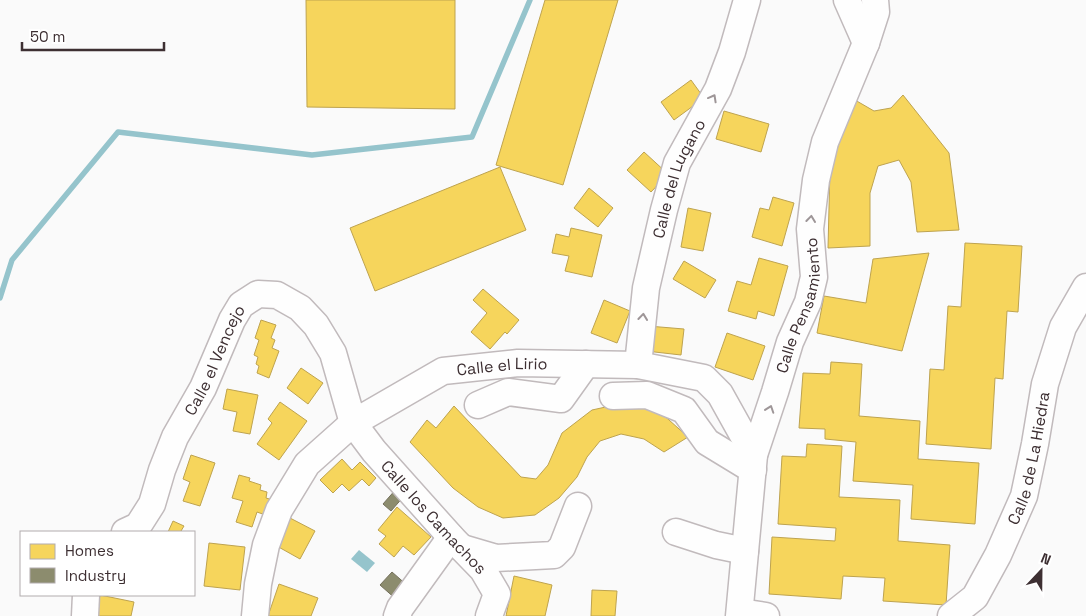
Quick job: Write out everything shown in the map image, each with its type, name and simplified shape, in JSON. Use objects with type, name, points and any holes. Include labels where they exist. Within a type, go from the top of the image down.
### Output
[{"type":"street","name":"Calle del Lugano","points":[[638,365],[646,288],[677,163],[718,89],[732,52],[747,0]]},
{"type":"street","points":[[847,0],[866,43]]},
{"type":"street","name":"Calle Pensamiento","points":[[739,614],[753,462],[790,342],[808,302],[814,277],[810,229],[816,180],[825,142],[866,43],[876,12],[875,0]]},
{"type":"street","name":"Calle de La Hiedra","points":[[951,616],[974,597],[998,555],[1024,496],[1045,384],[1062,327],[1086,286]]},
{"type":"street","name":"Calle el Vencejo","points":[[127,531],[138,526],[152,504],[162,470],[176,437],[203,388],[232,320],[241,306],[258,294],[277,295],[300,308],[316,325],[332,353],[352,423]]},
{"type":"street","name":"Calle el Lirio","points":[[255,616],[258,584],[266,545],[280,510],[307,464],[352,423],[443,371],[518,363],[638,365],[704,378],[720,394],[753,462]]},
{"type":"street","points":[[478,405],[508,392],[561,399],[586,364]]},
{"type":"street","points":[[613,396],[647,395],[684,410],[707,442],[753,462]]},
{"type":"street","name":"Calle los Camachos","points":[[352,423],[374,451],[455,542],[483,570],[496,594],[489,616]]},
{"type":"street","points":[[397,616],[400,608],[455,542],[496,558],[527,558],[554,555],[562,547],[578,506]]},
{"type":"street","points":[[676,532],[716,545],[744,551]]},
{"type":"street","points":[[85,616],[86,596]]},
{"type":"street","points":[[739,614],[766,616]]},
{"type":"water","points":[[359,550],[375,563],[367,572],[351,559]]},
{"type":"building: Homes","points":[[306,0],[455,0],[455,109],[307,107]]},
{"type":"building: Homes","points":[[545,0],[618,0],[563,185],[496,165]]},
{"type":"building: Homes","points":[[691,80],[704,98],[674,120],[661,102]]},
{"type":"building: Homes","points":[[903,95],[949,153],[959,230],[917,232],[911,182],[899,160],[878,166],[870,193],[870,246],[828,248],[830,168],[855,100],[874,111],[891,108]]},
{"type":"building: Homes","points":[[724,111],[769,124],[761,152],[716,139]]},
{"type":"building: Homes","points":[[644,152],[668,174],[651,192],[627,170]]},
{"type":"building: Homes","points":[[500,167],[526,230],[375,291],[350,228]]},
{"type":"building: Homes","points":[[589,188],[613,208],[598,227],[574,208]]},
{"type":"building: Homes","points":[[773,197],[794,203],[782,246],[752,237],[760,208],[769,210]]},
{"type":"building: Homes","points":[[688,208],[711,213],[703,251],[681,247]]},
{"type":"building: Homes","points":[[571,228],[602,235],[592,277],[565,271],[569,256],[552,253],[556,234],[569,237]]},
{"type":"building: Homes","points":[[965,243],[1022,246],[1018,312],[1007,311],[1003,379],[995,378],[991,449],[926,444],[930,369],[944,370],[948,306],[961,307]]},
{"type":"building: Homes","points":[[929,253],[902,351],[817,333],[824,296],[866,303],[873,259]]},
{"type":"building: Homes","points":[[759,258],[788,266],[774,316],[758,311],[756,319],[728,311],[737,281],[751,285]]},
{"type":"building: Homes","points":[[684,261],[716,280],[705,298],[673,279]]},
{"type":"building: Homes","points":[[483,289],[519,320],[490,349],[471,332],[487,313],[473,300]]},
{"type":"building: Homes","points":[[604,300],[630,311],[617,343],[591,333]]},
{"type":"building: Homes","points":[[261,320],[276,325],[271,338],[275,340],[272,348],[279,351],[269,378],[257,373],[259,366],[256,364],[258,357],[254,355],[259,340],[255,338]]},
{"type":"building: Homes","points":[[648,326],[684,329],[681,355],[646,351]]},
{"type":"building: Homes","points":[[727,333],[765,346],[753,380],[715,367]]},
{"type":"building: Homes","points":[[831,362],[862,364],[859,416],[920,421],[918,459],[979,463],[975,524],[911,519],[913,485],[853,481],[856,442],[825,439],[825,429],[799,428],[803,373],[830,374]]},
{"type":"building: Homes","points":[[301,368],[323,383],[308,404],[287,388]]},
{"type":"building: Homes","points":[[227,389],[258,395],[250,434],[233,431],[237,412],[223,409]]},
{"type":"building: Homes","points":[[633,401],[659,411],[688,437],[664,452],[644,439],[621,434],[600,441],[587,457],[577,477],[559,498],[535,515],[503,518],[478,507],[453,488],[410,442],[427,420],[436,428],[454,406],[521,477],[536,479],[548,465],[562,433],[592,410]]},
{"type":"building: Homes","points":[[280,402],[307,421],[279,460],[257,444],[272,423],[268,419]]},
{"type":"building: Homes","points":[[807,444],[842,446],[839,497],[900,500],[898,541],[950,545],[946,605],[883,601],[885,578],[843,576],[841,599],[769,594],[772,537],[835,541],[836,528],[778,524],[782,456],[806,457]]},
{"type":"building: Homes","points":[[191,455],[215,463],[200,506],[183,501],[190,482],[183,479]]},
{"type":"building: Homes","points":[[342,459],[352,470],[360,462],[376,478],[369,486],[362,479],[349,491],[342,484],[333,493],[320,480]]},
{"type":"building: Homes","points":[[239,475],[250,478],[249,481],[261,485],[260,490],[267,492],[266,498],[276,501],[271,517],[257,512],[252,527],[236,522],[243,501],[232,498]]},
{"type":"building: Homes","points":[[397,507],[431,537],[414,555],[403,546],[394,557],[379,544],[386,536],[378,530]]},
{"type":"building: Homes","points":[[290,518],[315,531],[300,559],[275,545]]},
{"type":"building: Homes","points":[[173,521],[184,526],[181,531],[168,531]]},
{"type":"building: Homes","points":[[209,543],[245,547],[240,590],[204,586]]},
{"type":"building: Homes","points":[[514,576],[552,585],[545,616],[506,616]]},
{"type":"building: Homes","points":[[279,584],[318,598],[311,616],[268,616]]},
{"type":"building: Homes","points":[[592,590],[617,591],[615,616],[591,616]]},
{"type":"building: Homes","points":[[100,596],[134,602],[131,616],[96,616]]},
{"type":"building: Industry","points":[[397,488],[405,495],[391,511],[383,504]]},
{"type":"building: Industry","points":[[392,572],[408,586],[397,600],[380,585]]},
{"type":"waterway","points":[[0,298],[12,260],[118,132],[312,155],[472,137],[530,0]]}]
